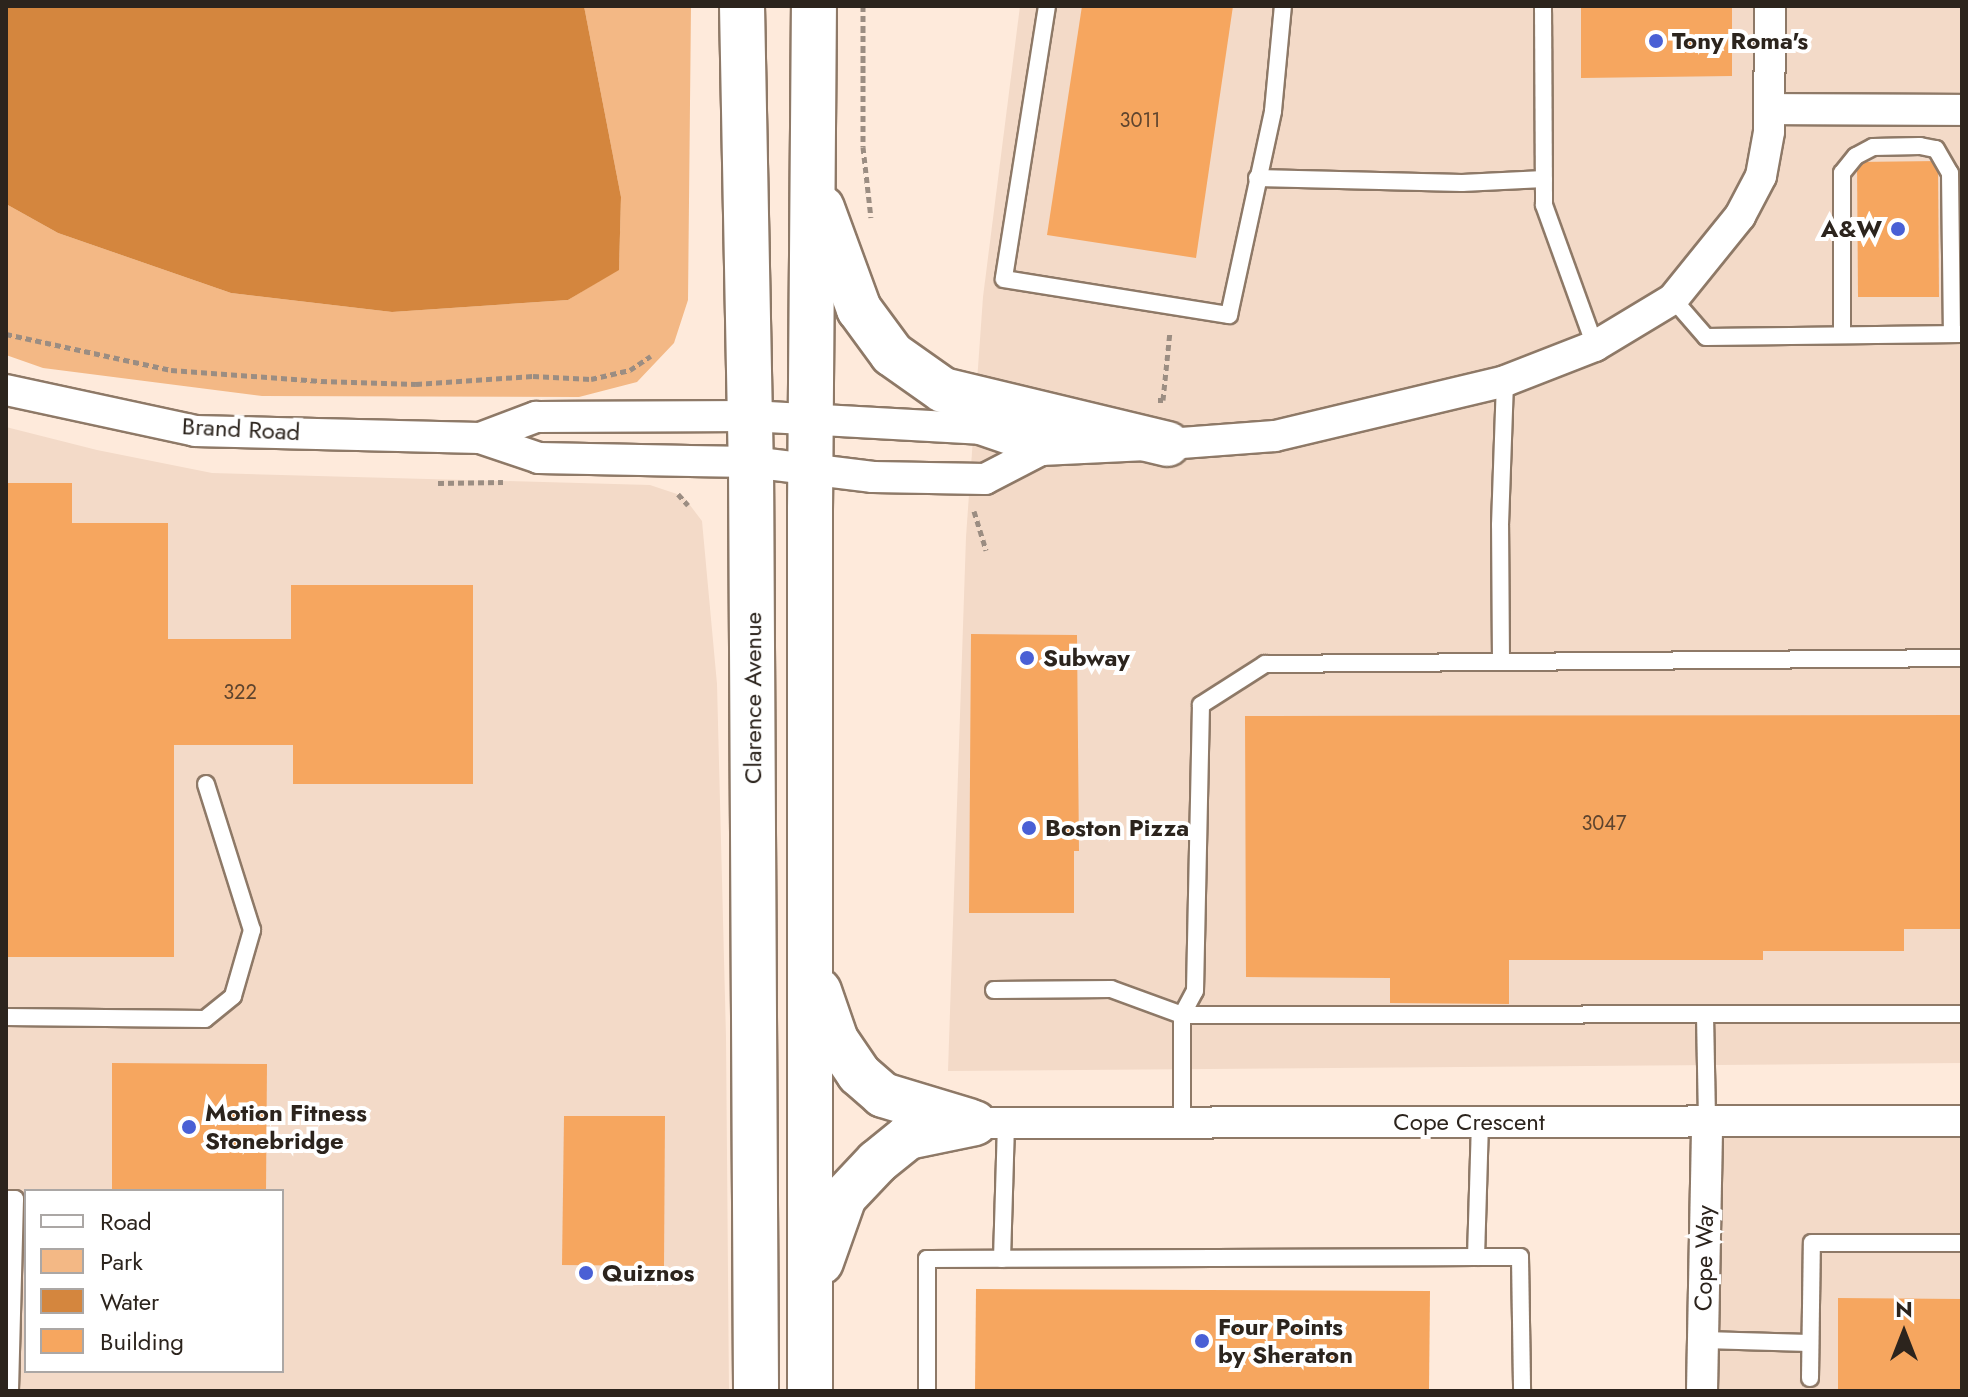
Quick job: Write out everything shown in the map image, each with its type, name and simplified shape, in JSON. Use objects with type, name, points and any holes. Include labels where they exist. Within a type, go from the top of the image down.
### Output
[{"type":"main road","name":"Clarence Avenue","points":[[742,6],[751,462],[756,1391]]},
{"type":"main road","points":[[810,1391],[814,6]]},
{"type":"main road","points":[[812,179],[859,309],[892,354],[943,390],[1168,444]]},
{"type":"main road","points":[[810,962],[836,1040],[859,1074],[883,1095],[991,1123]]},
{"type":"main road","points":[[810,1295],[844,1197],[877,1162],[908,1137],[991,1123]]},
{"type":"street","points":[[1041,450],[1275,436],[1505,381],[1595,346],[1673,299],[1740,216],[1761,176],[1769,109],[1770,6]]},
{"type":"street","points":[[1769,109],[1962,110]]},
{"type":"street","name":"Brand Road","points":[[6,390],[195,431],[480,438],[539,458],[751,462],[873,477],[985,479],[1041,450]]},
{"type":"street","name":"Brand Road","points":[[480,438],[536,417],[750,416],[980,429],[1041,450]]},
{"type":"street","name":"Cope Crescent","points":[[991,1123],[1480,1121],[1707,1124],[1962,1121]]},
{"type":"street","name":"Cope Way","points":[[1702,1391],[1707,1124]]},
{"type":"lane","points":[[1047,6],[1004,279],[1229,315],[1273,111],[1283,6]]},
{"type":"lane","points":[[1543,6],[1544,205],[1595,346]]},
{"type":"lane","points":[[1673,299],[1706,337],[1957,334],[1950,173],[1936,149],[1920,146],[1873,147],[1856,156],[1842,173],[1842,335]]},
{"type":"lane","points":[[1257,178],[1462,183],[1544,179]]},
{"type":"lane","points":[[1501,661],[1500,525],[1505,381]]},
{"type":"lane","points":[[1182,1123],[1182,1015],[1195,991],[1201,705],[1265,664],[1962,658]]},
{"type":"lane","points":[[6,1017],[205,1019],[233,996],[252,930],[206,784]]},
{"type":"lane","points":[[994,990],[1111,989],[1182,1015],[1962,1014]]},
{"type":"lane","points":[[1705,1015],[1707,1124]]},
{"type":"lane","points":[[1476,1257],[1480,1121]]},
{"type":"lane","points":[[991,1123],[1002,1259]]},
{"type":"lane","points":[[6,1199],[15,1199],[10,1391]]},
{"type":"lane","points":[[1810,1378],[1812,1243],[1962,1243]]},
{"type":"lane","points":[[927,1391],[927,1259],[1520,1257],[1522,1391]]},
{"type":"lane","points":[[1703,1340],[1810,1343]]},
{"type":"path","points":[[863,6],[863,147],[872,231]]},
{"type":"path","points":[[1149,401],[1163,400],[1173,306]]},
{"type":"path","points":[[6,334],[171,370],[321,381],[416,384],[533,376],[591,379],[630,370],[651,356]]},
{"type":"shaded area","points":[[1020,6],[1962,6],[1962,1063],[948,1071],[966,537],[983,297]]},
{"type":"shaded area","points":[[6,427],[97,450],[212,473],[650,485],[683,496],[702,521],[717,684],[726,1037],[729,1391],[6,1391]]},
{"type":"shaded area","points":[[1962,1122],[1962,1391],[1702,1391],[1707,1124]]},
{"type":"green space","points":[[584,6],[691,6],[688,300],[674,343],[637,382],[579,397],[262,396],[43,368],[6,355],[6,204],[58,233],[231,293],[392,312],[568,300],[619,269],[621,197]]},
{"type":"water","points":[[6,6],[584,6],[621,197],[619,270],[568,300],[392,312],[231,293],[58,233],[6,204]]},
{"type":"building","points":[[1082,6],[1233,6],[1196,258],[1047,235]]},
{"type":"building","name":"Tony Roma's","points":[[1581,6],[1732,6],[1732,76],[1581,78]]},
{"type":"building","name":"A&W","points":[[1938,161],[1939,297],[1858,297],[1857,162]]},
{"type":"building","points":[[6,483],[72,483],[72,523],[168,523],[168,639],[291,639],[291,585],[473,585],[473,784],[293,784],[293,745],[174,745],[174,957],[6,957]]},
{"type":"building","points":[[971,634],[1077,635],[1079,851],[1074,851],[1074,913],[969,913]]},
{"type":"building","points":[[1962,715],[1962,929],[1904,929],[1904,951],[1763,951],[1763,960],[1509,960],[1509,1004],[1390,1003],[1390,978],[1246,977],[1245,716]]},
{"type":"building","name":"Motion Fitness Stonebridge","points":[[112,1063],[267,1064],[266,1189],[112,1189]]},
{"type":"building","points":[[564,1116],[665,1116],[664,1266],[562,1265]]},
{"type":"building","name":"Four Points by Sheraton","points":[[976,1289],[1430,1291],[1429,1391],[975,1391]]},
{"type":"building","points":[[1838,1298],[1962,1299],[1962,1391],[1838,1391]]},
{"type":"place","name":"Tony Roma's","points":[[1656,41]]},
{"type":"place","name":"A&W","points":[[1898,229]]},
{"type":"place","name":"Subway","points":[[1027,658]]},
{"type":"place","name":"Boston Pizza","points":[[1029,828]]},
{"type":"place","name":"Motion Fitness Stonebridge","points":[[189,1127]]},
{"type":"place","name":"Quiznos","points":[[586,1273]]},
{"type":"place","name":"Four Points by Sheraton","points":[[1202,1341]]}]
